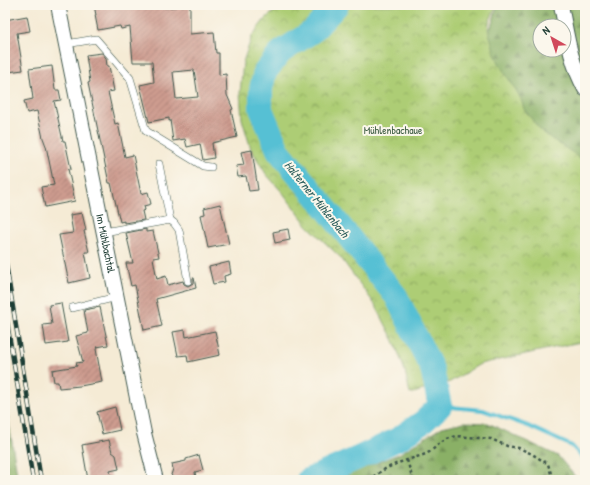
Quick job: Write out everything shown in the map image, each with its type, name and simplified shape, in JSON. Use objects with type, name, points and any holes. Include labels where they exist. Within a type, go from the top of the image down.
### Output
[{"type":"street","name":"Im Mühlbachtal","points":[[58,5],[144,433],[156,480]]},
{"type":"street","points":[[561,5],[571,55],[579,78],[585,89]]},
{"type":"lane","points":[[66,44],[96,39],[130,78],[146,131],[203,166],[211,167]]},
{"type":"lane","points":[[159,164],[170,220],[174,223],[178,230],[188,281]]},
{"type":"lane","points":[[104,232],[170,220]]},
{"type":"lane","points":[[72,308],[117,297]]},
{"type":"path","points":[[368,480],[398,463],[431,452],[439,444],[456,436],[491,439],[507,446],[519,448],[548,464],[553,480]]},
{"type":"path","points":[[407,460],[413,480]]},
{"type":"green space","name":"Mühlenbachaue","points":[[282,5],[497,5],[490,20],[488,29],[495,54],[501,67],[521,99],[524,109],[540,130],[585,161],[585,341],[480,364],[450,382],[410,394],[405,371],[394,341],[376,306],[341,258],[307,225],[283,193],[266,174],[251,149],[242,119],[240,93],[243,62],[252,36],[265,19]]},
{"type":"green space","points":[[498,5],[585,5],[585,180],[478,65]]},
{"type":"green space","points":[[5,399],[18,480],[5,480]]},
{"type":"green space","points":[[464,422],[488,423],[558,456],[578,480],[331,480],[399,454],[442,427]]},
{"type":"building","points":[[94,5],[141,5],[142,8],[164,5],[165,8],[190,5],[190,34],[214,32],[216,53],[219,53],[219,75],[226,74],[227,95],[233,109],[231,110],[237,137],[212,143],[214,158],[203,160],[200,144],[187,147],[185,139],[173,141],[169,118],[149,122],[140,85],[154,82],[152,62],[133,62],[130,27],[121,29],[120,26],[98,30]],"holes":[[[194,70],[198,97],[176,99],[173,72]]]},
{"type":"building","points":[[27,16],[30,31],[17,33],[23,70],[8,72],[5,58],[5,20]]},
{"type":"building","points":[[102,53],[106,58],[107,66],[109,66],[114,91],[108,92],[115,124],[118,123],[125,157],[133,155],[141,194],[148,192],[151,204],[144,206],[145,210],[142,211],[144,220],[124,223],[124,221],[120,222],[111,183],[109,183],[88,83],[90,82],[86,55]]},
{"type":"building","points":[[52,66],[55,90],[59,90],[61,100],[54,101],[71,169],[68,169],[75,201],[45,207],[41,187],[54,185],[37,111],[27,113],[24,101],[33,99],[29,69]]},
{"type":"building","points":[[252,150],[258,190],[249,191],[246,176],[238,177],[236,166],[244,165],[241,152]]},
{"type":"building","points":[[220,204],[229,244],[208,248],[201,215],[205,214],[204,208]]},
{"type":"building","points":[[82,213],[86,230],[84,231],[89,252],[85,252],[90,278],[69,283],[59,235],[73,233],[70,215]]},
{"type":"building","points":[[146,229],[146,232],[153,231],[159,257],[153,258],[157,279],[166,276],[168,285],[183,281],[184,284],[188,286],[193,283],[194,278],[196,288],[156,299],[162,326],[144,330],[135,285],[131,286],[126,263],[133,263],[126,233]]},
{"type":"building","points":[[288,229],[290,240],[275,243],[273,232]]},
{"type":"building","points":[[229,262],[231,274],[224,276],[225,282],[213,284],[209,267]]},
{"type":"building","points":[[61,303],[68,342],[46,345],[43,325],[52,324],[49,305]]},
{"type":"building","points":[[100,307],[108,345],[97,347],[98,348],[96,349],[102,382],[59,388],[58,382],[54,382],[52,370],[77,366],[76,363],[83,362],[76,336],[88,333],[84,310]]},
{"type":"building","points":[[185,330],[186,337],[215,331],[220,355],[188,362],[187,355],[178,356],[173,332]]},
{"type":"building","points":[[115,407],[120,430],[102,434],[97,412]]},
{"type":"building","points":[[109,440],[112,452],[116,455],[119,469],[110,471],[112,480],[88,480],[82,445]]},
{"type":"building","points":[[199,455],[203,470],[195,472],[196,480],[176,480],[171,475],[173,469],[172,464],[186,461],[186,459]]},
{"type":"waterway","name":"Halterner Mühlenbach","points":[[308,480],[398,439],[423,422],[440,406],[432,369],[396,296],[278,150],[261,109],[261,89],[265,72],[281,52],[313,31],[337,5]]},
{"type":"waterway","name":"Halterner Mühlenbach","points":[[440,406],[483,410],[528,426],[572,446],[585,461]]},
{"type":"railway","points":[[5,258],[41,480]]},
{"type":"railway","points":[[5,310],[33,480]]}]
